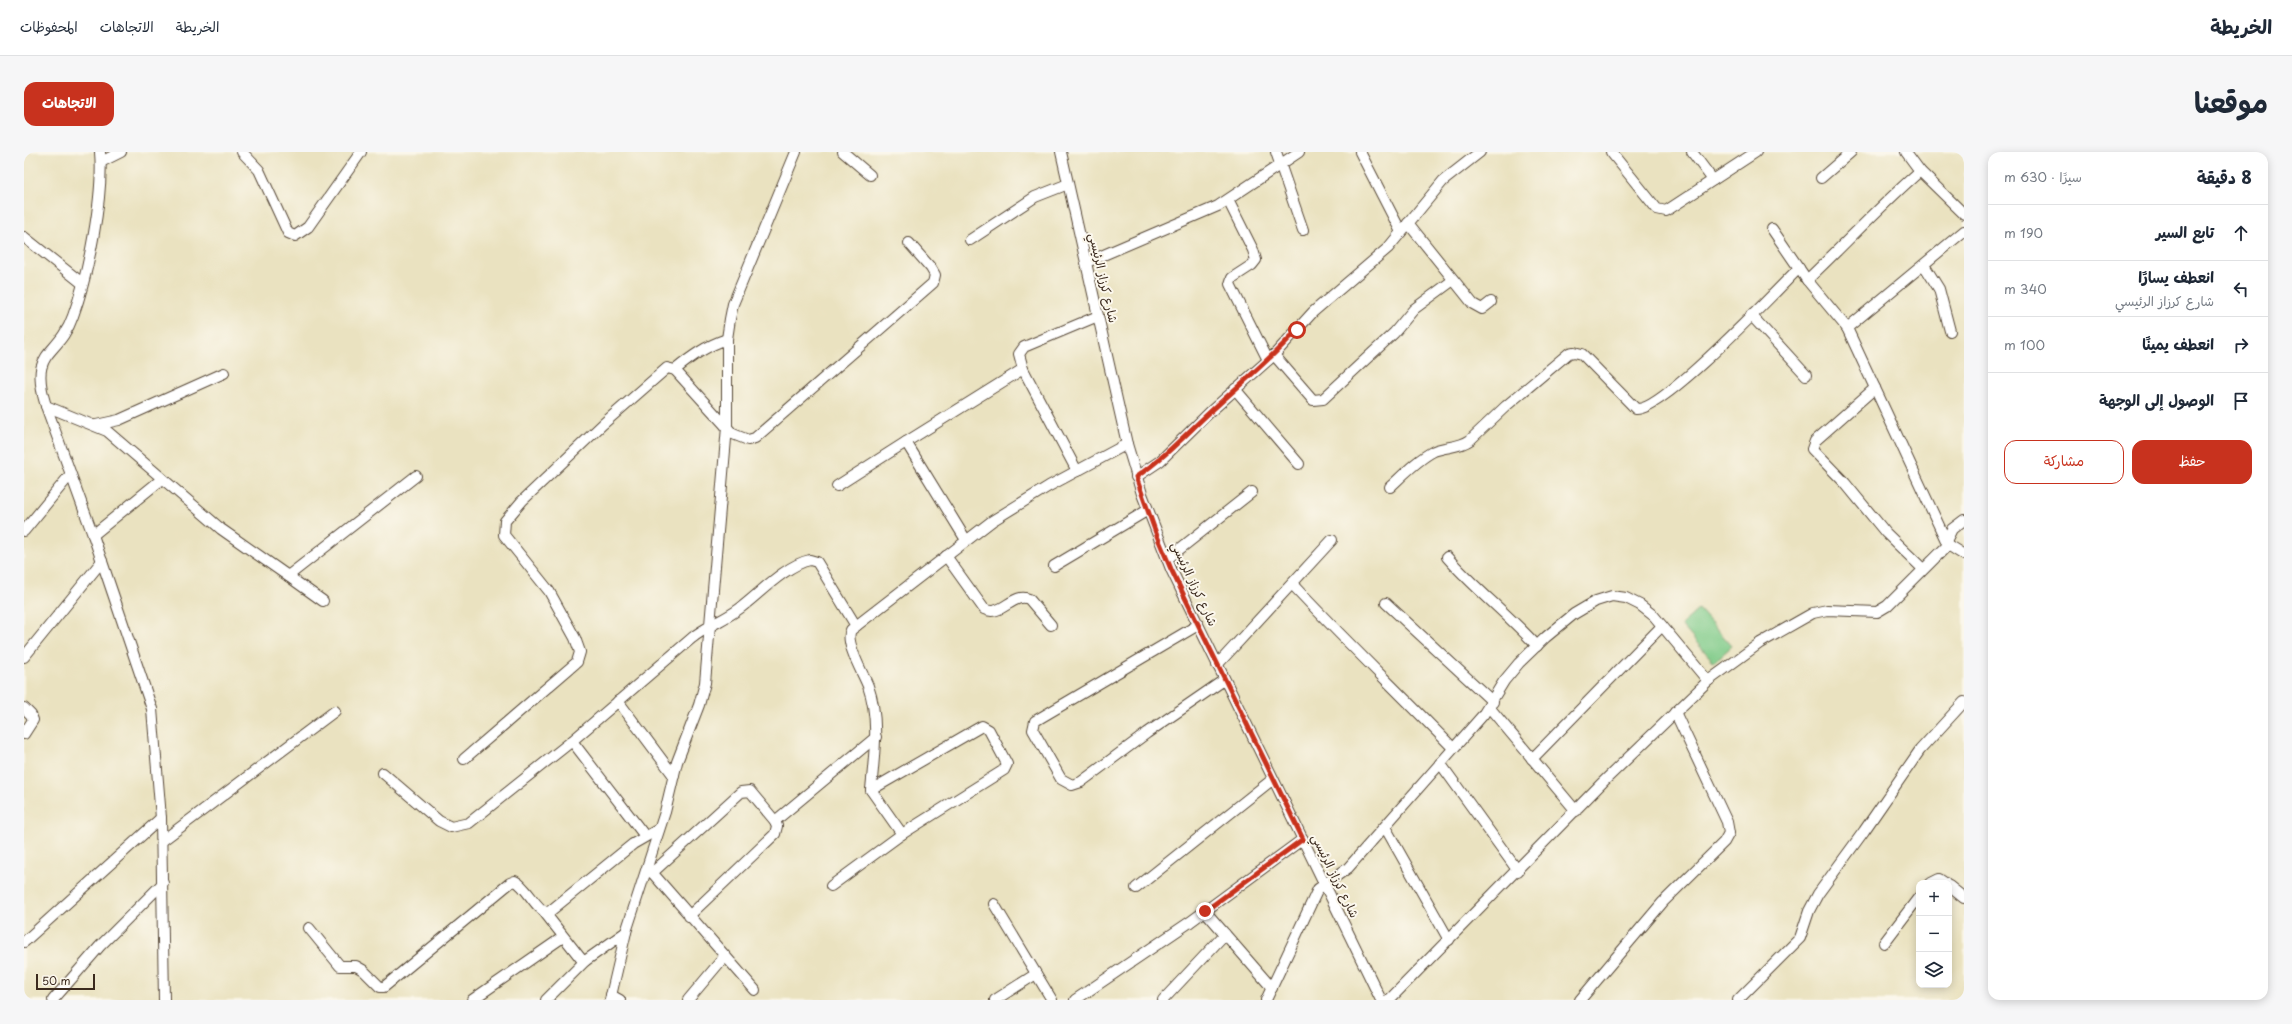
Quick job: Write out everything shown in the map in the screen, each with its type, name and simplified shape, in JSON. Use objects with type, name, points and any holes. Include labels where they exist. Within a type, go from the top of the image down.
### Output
[{"type":"street","points":[[121,152],[100,157],[98,200],[89,258],[82,283],[68,327],[42,362],[39,374],[46,406],[93,535],[152,709],[162,841],[164,1000]]},
{"type":"street","points":[[242,152],[259,170],[288,233],[295,236],[308,226],[357,154]]},
{"type":"street","points":[[614,998],[626,932],[649,870],[683,744],[703,695],[727,427],[727,339],[733,304],[796,152]]},
{"type":"street","points":[[843,152],[870,175]]},
{"type":"street","name":"شارع كرزاز الرئيسي","points":[[1061,152],[1127,444],[1136,477],[1148,510],[1167,559],[1224,680],[1381,1000]]},
{"type":"street","points":[[1276,152],[1303,230]]},
{"type":"street","points":[[1087,262],[1228,200],[1298,152]]},
{"type":"street","points":[[1360,152],[1402,232]]},
{"type":"street","points":[[1136,477],[1160,461],[1235,389],[1271,358],[1313,312],[1388,248],[1442,181],[1480,152]]},
{"type":"street","points":[[1611,152],[1657,209],[1661,211],[1670,210],[1756,152]]},
{"type":"street","points":[[1692,152],[1714,180]]},
{"type":"street","points":[[1821,178],[1851,152]]},
{"type":"street","points":[[1906,152],[1920,171],[1964,214]]},
{"type":"street","points":[[1807,280],[1838,251],[1886,200],[1920,171]]},
{"type":"street","points":[[970,240],[1035,197],[1068,184]]},
{"type":"street","points":[[1228,200],[1253,250],[1256,260],[1252,265],[1232,278],[1230,284],[1271,358],[1313,400],[1323,399],[1394,333],[1414,309],[1452,280]]},
{"type":"street","points":[[1408,223],[1452,280],[1478,308],[1486,307],[1491,302]]},
{"type":"street","points":[[1772,229],[1807,280],[1847,328],[1947,543],[1964,555]]},
{"type":"street","points":[[1847,328],[1964,231]]},
{"type":"street","points":[[24,237],[82,283]]},
{"type":"street","points":[[464,760],[576,662],[580,652],[575,638],[549,591],[504,535],[505,521],[533,490],[664,369],[670,368],[675,370],[739,438],[748,440],[754,438],[929,287],[935,275],[909,242]]},
{"type":"street","points":[[1924,265],[1939,289],[1950,331]]},
{"type":"street","points":[[1390,487],[1427,455],[1435,451],[1463,444],[1470,440],[1506,406],[1569,353],[1574,352],[1582,354],[1630,405],[1636,409],[1645,409],[1676,387],[1799,268]]},
{"type":"street","points":[[1751,315],[1806,375]]},
{"type":"street","points":[[1077,471],[1023,368],[1019,354],[1024,347],[1098,316]]},
{"type":"street","points":[[675,370],[693,354],[727,339]]},
{"type":"street","points":[[837,486],[1023,368]]},
{"type":"street","points":[[96,425],[119,420],[224,373]]},
{"type":"street","points":[[1875,388],[1815,441],[1812,449],[1845,483],[1886,533],[1923,569]]},
{"type":"street","points":[[1235,389],[1299,464]]},
{"type":"street","points":[[46,406],[96,425],[112,435],[231,537],[323,601]]},
{"type":"street","points":[[906,442],[966,540]]},
{"type":"street","points":[[902,834],[871,790],[876,737],[875,717],[869,689],[848,640],[851,630],[992,521],[1077,471],[1127,444]]},
{"type":"street","points":[[24,532],[70,474]]},
{"type":"street","points":[[288,576],[416,476]]},
{"type":"street","points":[[93,535],[162,479]]},
{"type":"street","points":[[1167,559],[1252,492]]},
{"type":"street","points":[[1054,566],[1148,510]]},
{"type":"street","points":[[1389,1000],[1675,712],[1708,681],[1760,643],[1813,613],[1827,610],[1877,612],[1887,606],[1947,543],[1952,528],[1964,520]]},
{"type":"street","points":[[1217,665],[1332,540]]},
{"type":"street","points":[[946,556],[984,609],[996,610],[1019,598],[1025,597],[1029,599],[1052,625]]},
{"type":"street","points":[[1447,557],[1470,583],[1513,620],[1537,646]]},
{"type":"street","points":[[383,773],[439,821],[451,827],[457,827],[468,823],[572,741],[710,624],[739,608],[799,563],[810,560],[817,562],[856,626]]},
{"type":"street","points":[[24,657],[102,561]]},
{"type":"street","points":[[1292,584],[1347,643],[1370,662],[1453,748]]},
{"type":"street","points":[[1266,1000],[1318,889],[1348,868],[1491,704],[1504,681],[1537,646],[1579,611],[1596,601],[1612,596],[1626,598],[1640,605],[1662,626],[1708,681]]},
{"type":"street","points":[[1386,603],[1491,704],[1532,759],[1576,811]]},
{"type":"street","points":[[1198,625],[1035,721],[1033,730],[1061,779],[1072,785],[1081,782],[1147,733],[1224,680]]},
{"type":"street","points":[[1532,759],[1662,626]]},
{"type":"street","points":[[618,701],[674,776]]},
{"type":"street","points":[[1738,1000],[1800,938],[1809,911],[1818,894],[1920,750],[1964,702]]},
{"type":"street","points":[[24,708],[31,715],[33,720],[24,734]]},
{"type":"street","points":[[162,841],[335,711]]},
{"type":"street","points":[[1580,1000],[1663,902],[1724,842],[1729,833],[1727,822],[1675,712]]},
{"type":"street","points":[[831,886],[902,834],[1006,768],[1007,764],[989,730],[982,726],[871,790]]},
{"type":"street","points":[[775,821],[876,737]]},
{"type":"street","points":[[572,741],[645,836]]},
{"type":"street","points":[[1440,763],[1518,871]]},
{"type":"street","points":[[1136,888],[1273,779]]},
{"type":"street","points":[[649,870],[743,791],[750,791],[775,821],[775,834],[689,916]]},
{"type":"street","points":[[24,942],[161,818]]},
{"type":"street","points":[[1385,827],[1449,940]]},
{"type":"street","points":[[546,913],[645,836],[659,829]]},
{"type":"street","points":[[1075,1000],[1205,911],[1303,839]]},
{"type":"street","points":[[649,870],[755,990]]},
{"type":"street","points":[[309,928],[340,966],[356,966],[363,970],[380,987],[384,987],[510,883],[515,881],[521,884],[546,913],[582,960],[585,961]]},
{"type":"street","points":[[53,1000],[100,946],[163,882]]},
{"type":"street","points":[[1952,888],[1964,898]]},
{"type":"street","points":[[1884,943],[1916,901]]},
{"type":"street","points":[[994,904],[1052,1000]]},
{"type":"street","points":[[1205,911],[1272,988]]},
{"type":"street","points":[[546,1000],[585,961],[626,932]]},
{"type":"street","points":[[1163,1000],[1225,934]]},
{"type":"street","points":[[472,1000],[564,937]]},
{"type":"street","points":[[688,1000],[725,956]]},
{"type":"street","points":[[995,1000],[1036,974]]},
{"type":"green space","points":[[1699,609],[1732,646],[1714,662],[1681,625]]},
{"type":"route","points":[[1205,911],[1303,839],[1171,569],[1157,536],[1136,477],[1160,461],[1228,395],[1274,355],[1297,330]]}]
